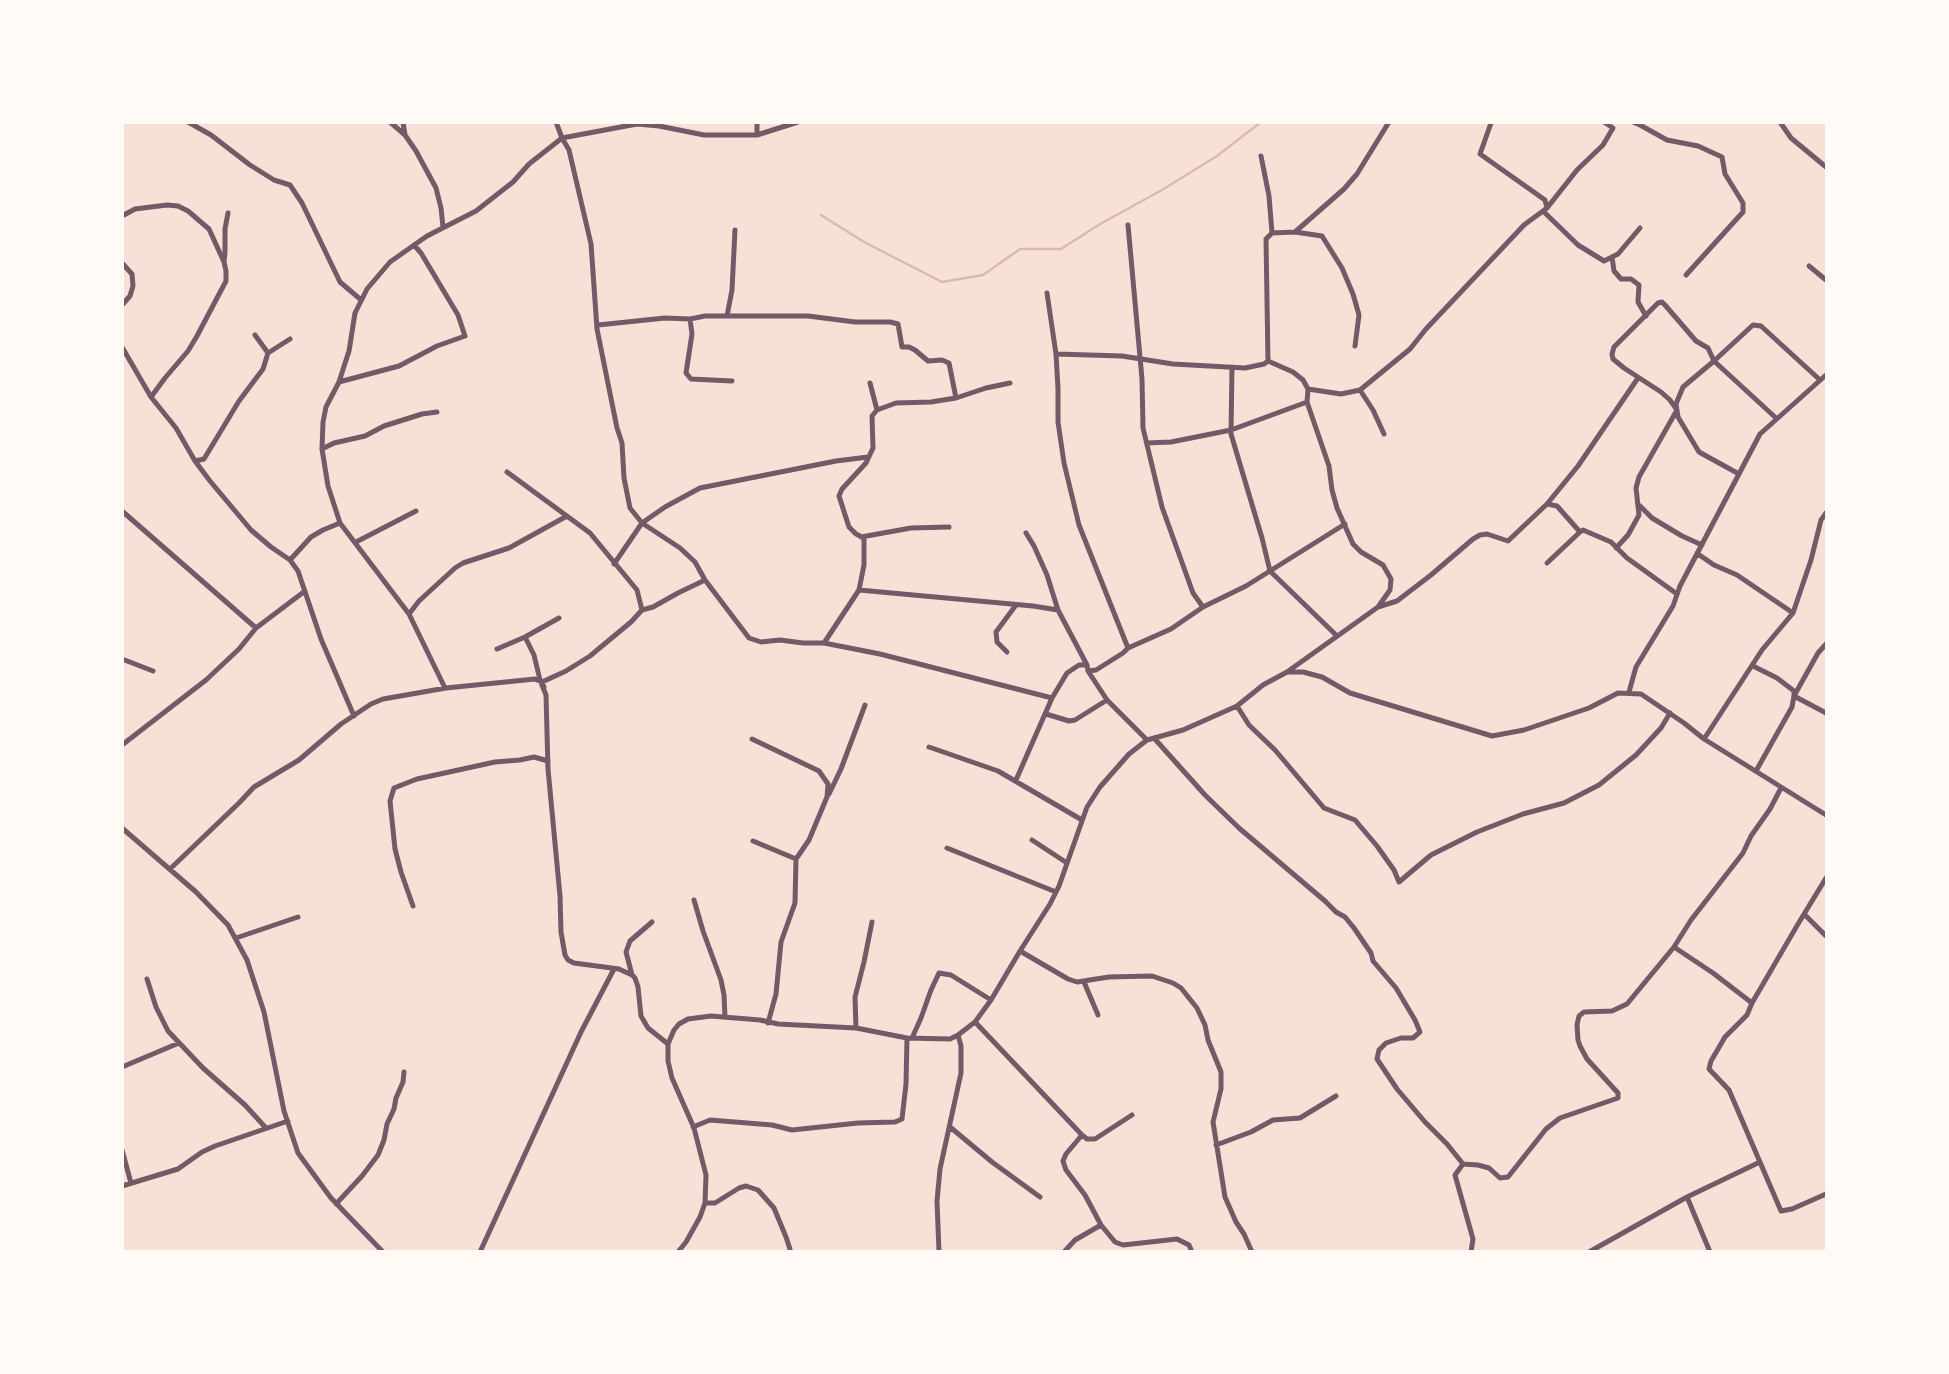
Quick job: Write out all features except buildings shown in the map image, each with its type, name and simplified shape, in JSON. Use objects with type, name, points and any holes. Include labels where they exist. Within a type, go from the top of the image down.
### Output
[{"type":"street","points":[[188,122],[274,180],[290,185],[302,203],[340,282],[360,299]]},
{"type":"street","points":[[390,122],[405,135],[436,188],[443,227]]},
{"type":"street","points":[[403,122],[405,135]]},
{"type":"street","points":[[556,122],[569,150],[591,244],[599,342],[622,443],[630,508],[642,523],[680,548],[695,562],[705,580],[749,638],[761,642],[780,640],[824,643],[900,659],[1052,698]]},
{"type":"street","points":[[757,122],[757,135]]},
{"type":"street","points":[[445,688],[409,614],[340,523],[328,486],[322,449],[323,422],[326,407],[339,382],[349,351],[360,299],[390,262],[443,227],[476,211],[562,138],[618,125],[637,124],[659,125],[704,135],[757,135],[798,122]]},
{"type":"street","points":[[1295,232],[1357,174],[1389,122]]},
{"type":"street","points":[[1499,122],[1491,123],[1480,154],[1545,200],[1545,209],[1578,245],[1604,261],[1618,254],[1640,228]]},
{"type":"street","points":[[1308,389],[1341,394],[1360,390],[1410,349],[1524,225],[1545,209],[1577,170],[1603,145],[1615,125],[1604,122]]},
{"type":"street","points":[[1633,122],[1667,140],[1698,146],[1722,157],[1725,174],[1743,203],[1743,212],[1686,275]]},
{"type":"street","points":[[1780,122],[1791,138],[1826,167]]},
{"type":"street","points":[[1261,156],[1269,196],[1272,233]]},
{"type":"street","points":[[122,216],[135,209],[178,206],[209,229],[223,262],[226,281],[210,313],[188,351],[151,397]]},
{"type":"street","points":[[223,262],[228,213]]},
{"type":"street","points":[[1128,225],[1143,428],[1162,507],[1193,593],[1203,607]]},
{"type":"street","points":[[727,316],[732,290],[735,230]]},
{"type":"street","points":[[1268,361],[1266,239],[1272,233],[1295,232],[1322,236],[1342,268],[1353,294],[1359,315],[1355,346]]},
{"type":"street","points":[[339,382],[399,366],[437,346],[465,336],[458,316],[414,245]]},
{"type":"street","points":[[1612,257],[1614,271],[1621,279],[1631,279],[1639,285],[1638,302],[1646,316]]},
{"type":"street","points":[[122,263],[132,274],[134,286],[122,305]]},
{"type":"street","points":[[1810,266],[1826,280]]},
{"type":"street","points":[[1047,293],[1056,354],[1064,463],[1079,525],[1128,648]]},
{"type":"street","points":[[1677,410],[1661,392],[1613,359],[1612,354],[1614,347],[1661,302],[1696,341],[1708,348],[1714,361],[1776,418]]},
{"type":"street","points":[[598,325],[705,316],[808,316],[855,322],[885,321],[898,324],[902,347],[915,350],[928,361],[942,360],[949,363],[956,398]]},
{"type":"street","points":[[690,319],[692,334],[685,373],[691,379],[732,381]]},
{"type":"street","points":[[1739,474],[1699,452],[1678,417],[1676,404],[1683,387],[1753,325],[1761,326],[1820,380]]},
{"type":"street","points":[[255,335],[268,353]]},
{"type":"street","points":[[195,461],[204,459],[239,401],[263,369],[268,353],[290,339]]},
{"type":"street","points":[[123,348],[151,397],[176,428],[195,461],[251,530],[290,560],[298,571],[321,639],[354,716]]},
{"type":"street","points":[[1056,354],[1122,356],[1174,364],[1245,368],[1268,361]]},
{"type":"street","points":[[1268,361],[1293,372],[1303,380],[1308,389],[1307,402],[1329,466],[1337,508],[1353,544],[1383,565],[1391,579],[1390,590],[1378,607]]},
{"type":"street","points":[[1232,367],[1231,430],[1270,571],[1336,635]]},
{"type":"street","points":[[1629,692],[1636,667],[1673,606],[1760,434],[1826,375]]},
{"type":"street","points":[[678,1251],[686,1242],[705,1203],[706,1175],[693,1127],[668,1061],[668,1044],[679,1024],[688,1019],[711,1016],[768,1023],[856,1028],[909,1038],[950,1039],[958,1035],[975,1022],[991,1000],[1056,892],[1087,807],[1100,787],[1129,754],[1147,740],[1183,730],[1237,706],[1263,685],[1287,672],[1378,607],[1397,601],[1480,535],[1487,534],[1508,541],[1548,504],[1578,466],[1638,378]]},
{"type":"street","points":[[870,383],[877,410]]},
{"type":"street","points":[[824,643],[859,590],[864,565],[864,538],[849,527],[839,496],[873,448],[872,416],[877,410],[896,403],[956,398],[1010,383]]},
{"type":"street","points":[[1360,390],[1384,434]]},
{"type":"street","points":[[1147,443],[1171,442],[1231,430],[1307,402]]},
{"type":"street","points":[[1616,548],[1632,529],[1639,514],[1636,488],[1639,477],[1677,410]]},
{"type":"street","points":[[322,449],[334,443],[365,436],[384,426],[437,412]]},
{"type":"street","points":[[614,565],[642,523],[700,488],[798,470],[836,460],[868,457]]},
{"type":"street","points":[[507,472],[590,533],[636,590],[642,610]]},
{"type":"street","points":[[1548,504],[1557,506],[1580,532]]},
{"type":"street","points":[[1640,506],[1652,518],[1702,545]]},
{"type":"street","points":[[122,511],[256,628]]},
{"type":"street","points":[[356,542],[416,511]]},
{"type":"street","points":[[1704,739],[1762,650],[1793,613],[1821,520],[1826,513]]},
{"type":"street","points":[[409,614],[419,601],[463,563],[509,548],[567,516]]},
{"type":"street","points":[[290,560],[311,537],[340,523]]},
{"type":"street","points":[[1016,780],[1052,698],[1067,674],[1079,665],[1096,670],[1128,648],[1171,629],[1203,607],[1246,586],[1345,524]]},
{"type":"street","points":[[861,537],[911,528],[949,527]]},
{"type":"street","points":[[1547,563],[1583,530],[1611,542],[1627,558],[1677,594]]},
{"type":"street","points":[[1026,533],[1047,575],[1058,610],[1087,668],[1107,700],[1147,740]]},
{"type":"street","points":[[1698,554],[1737,575],[1793,613]]},
{"type":"street","points":[[170,869],[254,787],[299,760],[371,704],[383,699],[445,688],[542,683],[590,656],[642,610],[705,580]]},
{"type":"street","points":[[859,590],[1058,610]]},
{"type":"street","points":[[122,745],[206,680],[239,649],[256,628],[305,591]]},
{"type":"street","points":[[1007,652],[997,642],[996,632],[1016,604]]},
{"type":"street","points":[[497,649],[559,618]]},
{"type":"street","points":[[525,637],[534,654],[546,695],[548,761],[565,955],[574,963],[614,969],[632,975]]},
{"type":"street","points":[[1794,696],[1826,644]]},
{"type":"street","points":[[122,659],[153,671]]},
{"type":"street","points":[[1752,666],[1777,678],[1794,691],[1792,707],[1756,771]]},
{"type":"street","points":[[1287,672],[1303,672],[1322,677],[1350,693],[1492,736],[1524,730],[1589,708],[1618,693],[1641,694],[1704,739],[1826,815]]},
{"type":"street","points":[[1794,696],[1826,713]]},
{"type":"street","points":[[1046,714],[1069,721],[1075,720],[1107,700]]},
{"type":"street","points":[[768,1023],[776,994],[781,942],[795,903],[796,859],[809,839],[841,769],[864,705]]},
{"type":"street","points":[[1237,706],[1249,725],[1275,750],[1324,808],[1355,820],[1377,846],[1399,882],[1431,855],[1478,832],[1523,814],[1564,803],[1600,785],[1636,755],[1661,728],[1670,713]]},
{"type":"street","points":[[1154,738],[1239,828],[1345,917],[1354,928],[1371,953],[1373,961],[1396,988],[1420,1032],[1413,1038],[1401,1038],[1386,1043],[1379,1050],[1377,1059],[1424,1122],[1464,1164],[1489,1168],[1500,1178],[1508,1177],[1546,1129],[1560,1118],[1618,1098],[1613,1086],[1587,1059],[1578,1040],[1577,1020],[1584,1013],[1612,1011],[1627,1004],[1674,947],[1743,853],[1781,788]]},
{"type":"street","points":[[752,739],[819,771],[828,783],[828,797]]},
{"type":"street","points":[[929,747],[1016,780],[1082,820]]},
{"type":"street","points":[[413,906],[395,849],[390,802],[394,788],[417,779],[495,762],[534,757],[548,761]]},
{"type":"street","points":[[122,828],[170,869],[228,925],[247,960],[264,1012],[288,1121],[298,1153],[336,1204],[383,1251]]},
{"type":"street","points":[[752,841],[796,859]]},
{"type":"street","points":[[1032,841],[1067,863]]},
{"type":"street","points":[[947,848],[1056,892]]},
{"type":"street","points":[[1826,878],[1747,1015],[1725,1037],[1709,1069],[1729,1090],[1781,1211],[1826,1194]]},
{"type":"street","points":[[694,900],[721,980],[725,1017]]},
{"type":"street","points":[[1804,914],[1826,936]]},
{"type":"street","points":[[236,938],[298,917]]},
{"type":"street","points":[[652,922],[629,941],[626,952],[638,987],[641,1016],[648,1028],[668,1044]]},
{"type":"street","points":[[856,1028],[855,997],[872,922]]},
{"type":"street","points":[[1674,947],[1752,1003]]},
{"type":"street","points":[[1020,951],[1068,979],[1084,982],[1109,977],[1152,976],[1181,988],[1197,1008],[1221,1072],[1221,1089],[1213,1122],[1225,1197],[1252,1251]]},
{"type":"street","points":[[480,1251],[581,1032],[614,969]]},
{"type":"street","points":[[693,1127],[710,1120],[772,1125],[792,1130],[895,1122],[902,1119],[909,1038],[939,973],[951,975],[991,1000]]},
{"type":"street","points":[[147,979],[156,1007],[168,1031],[266,1128]]},
{"type":"street","points":[[1084,982],[1098,1015]]},
{"type":"street","points":[[975,1022],[1087,1139],[1095,1139],[1132,1115]]},
{"type":"street","points":[[939,1251],[938,1190],[961,1073],[961,1046],[958,1035]]},
{"type":"street","points":[[122,1067],[179,1043]]},
{"type":"street","points":[[336,1204],[378,1155],[404,1072]]},
{"type":"street","points":[[1216,1145],[1251,1132],[1273,1120],[1300,1118],[1336,1096]]},
{"type":"street","points":[[122,1186],[178,1169],[201,1152],[288,1121]]},
{"type":"street","points":[[950,1127],[1040,1197]]},
{"type":"street","points":[[1082,1135],[1063,1161],[1101,1225],[1115,1242],[1122,1248],[1177,1239],[1189,1245],[1192,1251]]},
{"type":"street","points":[[122,1150],[131,1184]]},
{"type":"street","points":[[1590,1251],[1687,1197],[1760,1162]]},
{"type":"street","points":[[1464,1164],[1455,1175],[1473,1239],[1471,1251]]},
{"type":"street","points":[[705,1203],[715,1203],[746,1186],[758,1190],[774,1208],[789,1251]]},
{"type":"street","points":[[1687,1197],[1710,1251]]},
{"type":"street","points":[[1064,1251],[1075,1240],[1101,1225]]},
{"type":"waterway","points":[[821,215],[864,242],[942,282],[983,275],[1020,249],[1061,249],[1217,156],[1261,122]]}]
